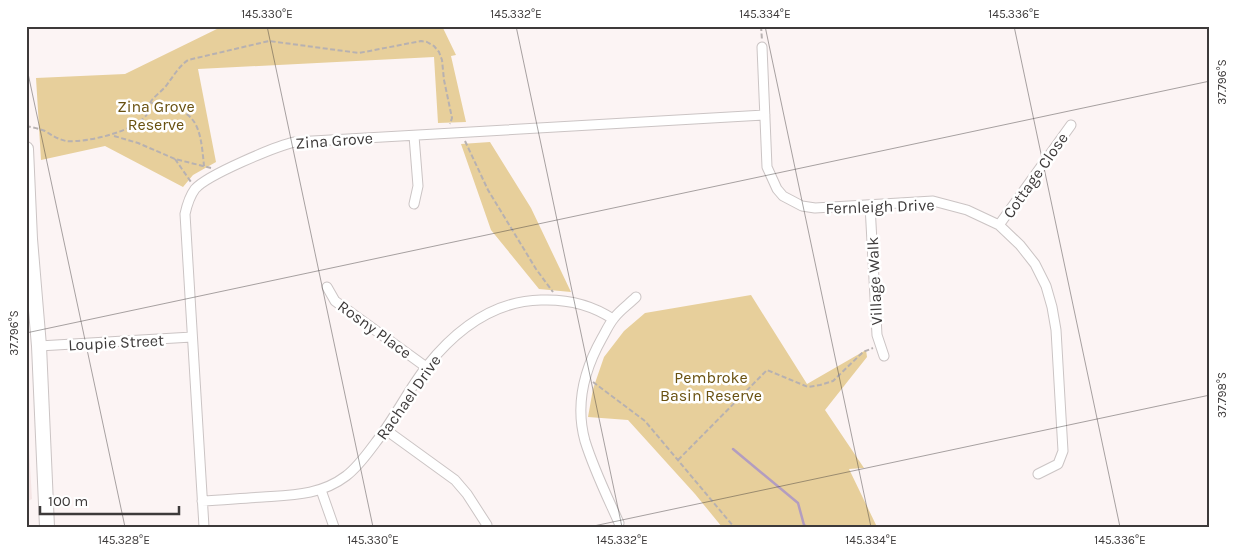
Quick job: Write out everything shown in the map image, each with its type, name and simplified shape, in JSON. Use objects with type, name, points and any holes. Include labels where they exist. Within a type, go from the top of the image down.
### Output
[{"type":"street","name":"Fernleigh Drive","points":[[762,47],[767,167],[777,189],[783,196],[792,202],[815,208],[933,201],[967,210],[999,225],[1020,245],[1035,264],[1046,286],[1056,330],[1063,451],[1058,464],[1038,474]]},
{"type":"street","name":"Zina Grove","points":[[196,188],[224,171],[280,145],[296,142],[765,115]]},
{"type":"street","name":"Cottage Close","points":[[999,225],[1070,125]]},
{"type":"street","points":[[414,136],[418,186],[414,204]]},
{"type":"street","points":[[26,148],[28,240],[39,346],[48,527]]},
{"type":"street","points":[[196,188],[188,201],[185,214],[204,527]]},
{"type":"street","name":"Village Walk","points":[[870,205],[877,335],[884,356]]},
{"type":"street","name":"Rosny Place","points":[[327,287],[335,301],[426,367]]},
{"type":"street","points":[[619,523],[597,474],[585,440],[581,416],[581,398],[585,375],[594,353],[613,319],[636,297]]},
{"type":"street","name":"Rachael Drive","points":[[202,501],[303,494],[321,490],[346,476],[358,466],[386,430],[426,367],[468,325],[498,308],[530,300],[554,299],[593,308],[613,319]]},
{"type":"street","name":"Loupie Street","points":[[39,346],[192,337]]},
{"type":"street","points":[[386,430],[455,480],[467,494],[487,525]]},
{"type":"street","points":[[321,490],[334,527]]},
{"type":"path","points":[[761,26],[762,47]]},
{"type":"path","points":[[114,136],[120,130],[126,130],[140,121],[149,111],[150,103],[166,87],[183,63],[193,58],[269,41],[359,53],[421,41],[427,42],[434,46],[442,60],[452,118],[450,123],[451,133],[463,139],[466,143],[488,190],[536,269],[552,290],[554,299]]},
{"type":"path","points":[[150,103],[176,108],[188,114],[196,123],[202,142],[204,166]]},
{"type":"path","points":[[26,126],[65,140],[114,136],[138,142],[175,159],[224,171]]},
{"type":"path","points":[[125,139],[126,130]]},
{"type":"path","points":[[175,159],[196,188]]},
{"type":"path","points":[[678,460],[767,370],[808,387],[820,386],[833,381],[863,352],[879,345]]},
{"type":"path","points":[[585,375],[645,421],[734,527]]},
{"type":"shaded area","points":[[26,398],[32,499],[26,502]]},
{"type":"green space","name":"Zina Grove Reserve","points":[[223,26],[442,26],[456,55],[451,56],[466,122],[438,123],[434,57],[198,69],[216,162],[193,175],[183,187],[105,146],[41,160],[36,78],[125,74]]},
{"type":"green space","points":[[490,142],[531,208],[571,292],[539,289],[491,230],[461,144]]},
{"type":"green space","name":"Pembroke Basin Reserve","points":[[751,295],[807,384],[866,350],[867,357],[825,410],[864,468],[849,469],[877,527],[722,527],[628,420],[588,417],[593,389],[604,357],[624,331],[645,313]]},
{"type":"waterway","points":[[733,449],[798,503],[804,525],[808,527]]}]
